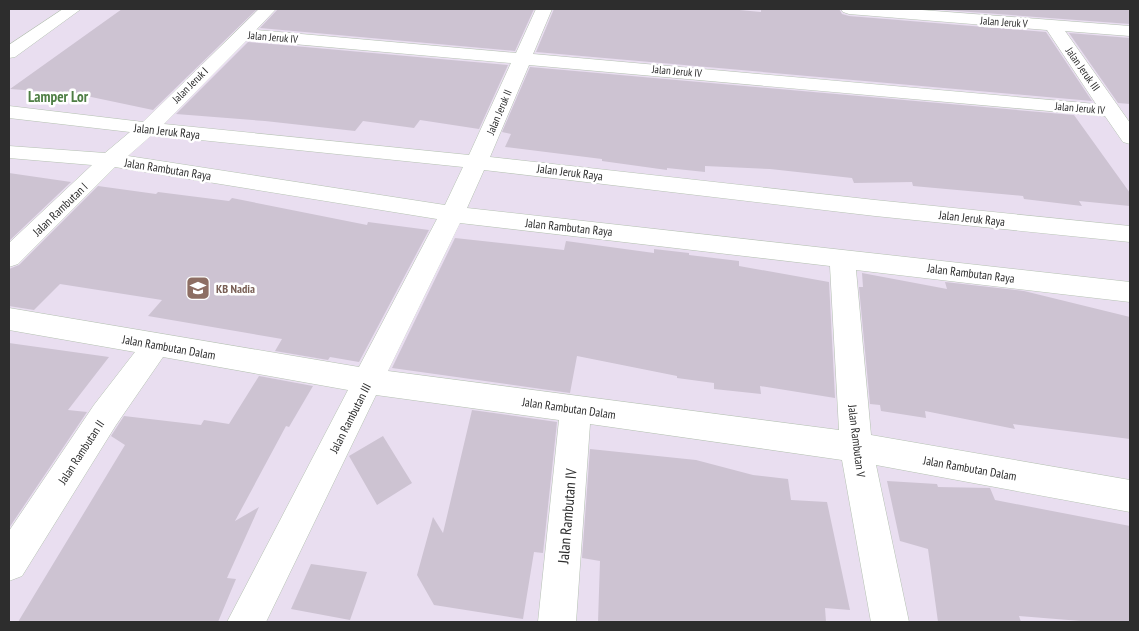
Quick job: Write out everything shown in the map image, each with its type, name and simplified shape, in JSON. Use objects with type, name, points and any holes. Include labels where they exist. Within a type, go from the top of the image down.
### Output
[{"type":"street","points":[[9,52],[73,9]]},
{"type":"street","name":"Jalan Jeruk I","points":[[110,160],[147,129],[268,9]]},
{"type":"street","name":"Jalan Jeruk II","points":[[452,214],[477,162],[544,9]]},
{"type":"street","name":"Jalan Jeruk V","points":[[849,9],[949,13],[1052,25],[1130,31]]},
{"type":"street","name":"Jalan Jeruk III","points":[[1052,25],[1113,110],[1130,138]]},
{"type":"street","name":"Jalan Jeruk IV","points":[[241,34],[1113,110]]},
{"type":"street","name":"Jalan Jeruk Raya","points":[[9,112],[147,129],[379,154],[477,162],[875,208],[1130,234]]},
{"type":"street","name":"Jalan Rambutan Raya","points":[[9,152],[110,160],[452,214],[1130,292]]},
{"type":"street","name":"Jalan Rambutan I","points":[[9,258],[110,160]]},
{"type":"street","name":"Jalan Rambutan III","points":[[246,622],[452,214]]},
{"type":"street","name":"Jalan Rambutan V","points":[[842,258],[856,448],[890,622]]},
{"type":"street","name":"Jalan Rambutan Dalam","points":[[9,319],[369,381],[856,448],[1130,496]]},
{"type":"street","name":"Jalan Rambutan II","points":[[9,563],[105,415],[156,345]]},
{"type":"street","name":"Jalan Rambutan IV","points":[[557,622],[576,409]]},
{"type":"building","points":[[122,9],[257,9],[153,110],[77,94],[10,89]]},
{"type":"building","points":[[278,9],[534,9],[515,51],[260,28]]},
{"type":"building","points":[[554,9],[729,9],[761,12],[761,9],[839,9],[842,14],[849,16],[1046,32],[1092,101],[536,52]]},
{"type":"building","points":[[930,9],[1130,9],[1130,24]]},
{"type":"building","points":[[1069,33],[1130,38],[1130,104],[1118,103]]},
{"type":"building","points":[[248,42],[508,65],[479,129],[420,120],[414,128],[363,121],[355,131],[176,114]]},
{"type":"building","points":[[530,67],[1074,115],[1130,193],[1130,206],[1079,201],[1082,206],[1024,199],[1023,196],[913,186],[912,182],[854,183],[852,178],[770,169],[705,166],[705,172],[667,168],[667,170],[602,161],[602,159],[505,147],[511,134],[502,132]]},
{"type":"building","points":[[9,173],[71,182],[9,241]]},
{"type":"building","points":[[98,186],[229,201],[232,198],[367,225],[368,222],[429,230],[359,362],[330,357],[328,360],[275,351],[282,339],[148,316],[162,300],[60,284],[34,310],[9,306],[9,269],[19,265]]},
{"type":"building","points":[[455,238],[564,250],[566,241],[654,253],[654,249],[689,253],[689,255],[739,261],[739,266],[829,282],[835,398],[760,386],[761,394],[714,389],[714,383],[677,378],[677,376],[577,356],[570,393],[392,368]]},
{"type":"building","points":[[862,273],[947,289],[945,282],[1024,291],[1130,317],[1130,439],[1013,424],[1015,429],[925,411],[926,418],[881,411],[880,405],[870,404],[859,287],[863,287]]},
{"type":"building","points":[[9,343],[109,357],[68,410],[87,412],[9,528]]},
{"type":"building","points":[[259,376],[313,386],[289,427],[286,426],[235,521],[259,507],[227,578],[236,579],[218,622],[18,622],[125,445],[111,436],[124,416],[201,425],[204,420],[229,424]]},
{"type":"building","points":[[472,410],[557,422],[543,553],[534,552],[523,619],[434,605],[417,575],[433,517],[443,533]]},
{"type":"building","points":[[383,436],[412,483],[377,505],[349,456]]},
{"type":"building","points":[[590,449],[696,460],[753,475],[788,479],[791,500],[827,502],[850,610],[825,608],[826,622],[598,622],[600,561],[582,558]]},
{"type":"building","points":[[887,481],[937,484],[938,487],[990,488],[995,500],[1130,526],[1130,622],[1093,622],[1019,616],[1021,622],[938,622],[928,549],[900,541]]},
{"type":"building","points":[[311,564],[367,572],[350,620],[291,609]]},
{"type":"place","name":"KB Nadia","points":[[198,288]]},
{"type":"district","name":"Lamper Lor","points":[[58,96]]}]
